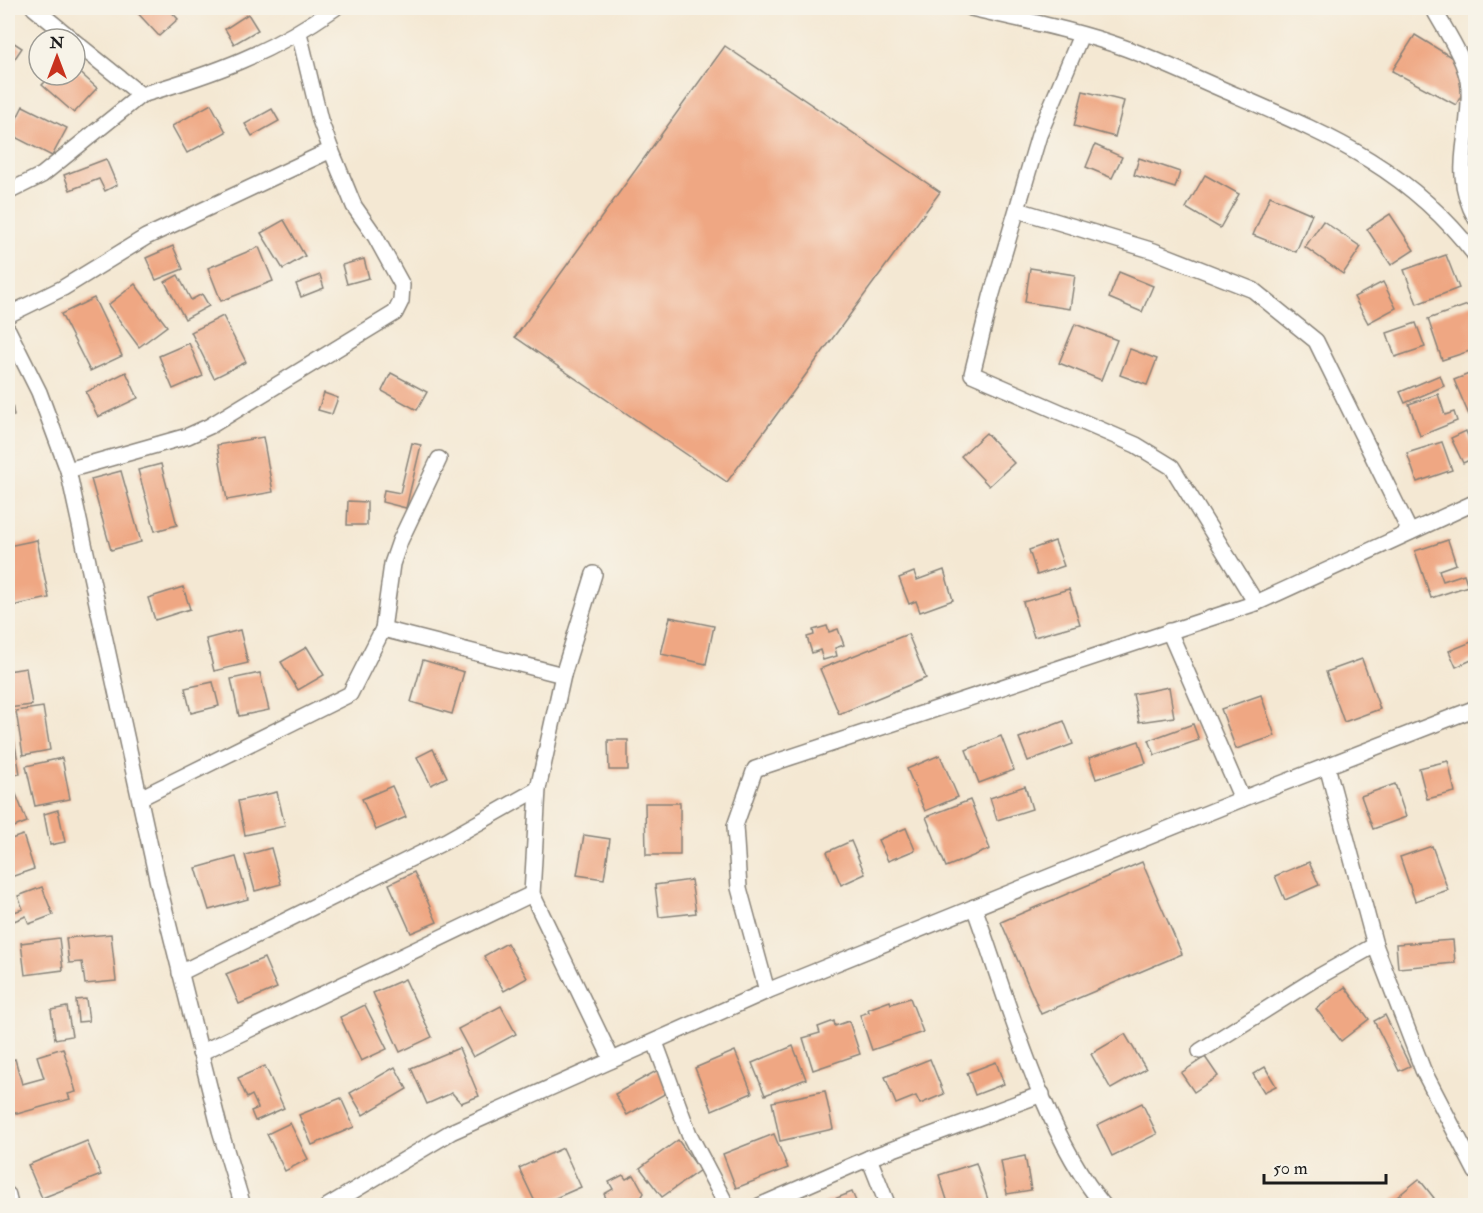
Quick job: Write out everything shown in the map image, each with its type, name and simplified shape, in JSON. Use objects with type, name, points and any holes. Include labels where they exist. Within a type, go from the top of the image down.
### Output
[{"type":"street","points":[[34,8],[57,27]]},
{"type":"street","points":[[8,192],[42,175],[141,95],[223,70],[298,33],[335,8]]},
{"type":"street","points":[[971,8],[1081,34],[1135,52],[1305,125],[1357,151],[1410,186],[1450,222],[1476,256]]},
{"type":"street","points":[[1433,8],[1466,69],[1469,89],[1461,179],[1476,219]]},
{"type":"street","points":[[68,470],[188,436],[210,426],[395,313],[401,301],[402,285],[375,236],[354,206],[320,120],[298,33]]},
{"type":"street","points":[[1081,34],[1039,135],[991,297],[972,374],[1136,445],[1172,467],[1256,603]]},
{"type":"street","points":[[87,51],[141,95]]},
{"type":"street","points":[[8,315],[63,288],[146,237],[332,150]]},
{"type":"street","points":[[1018,210],[1154,251],[1253,290],[1316,341],[1410,532]]},
{"type":"street","points":[[8,330],[39,392],[68,470],[180,973],[243,1206]]},
{"type":"street","points":[[140,798],[350,694],[383,629],[392,564],[439,459]]},
{"type":"street","points":[[767,991],[739,888],[735,826],[754,769],[1256,603],[1476,502]]},
{"type":"street","points":[[594,574],[563,675],[538,789],[532,894],[612,1060]]},
{"type":"street","points":[[383,629],[563,675]]},
{"type":"street","points":[[1169,631],[1242,799]]},
{"type":"street","points":[[328,1206],[451,1132],[767,991],[1242,799],[1476,708]]},
{"type":"street","points":[[1327,766],[1375,945],[1423,1070],[1476,1172]]},
{"type":"street","points":[[180,973],[446,841],[538,789]]},
{"type":"street","points":[[200,1053],[532,894]]},
{"type":"street","points":[[974,908],[1042,1094],[1082,1179],[1104,1206]]},
{"type":"street","points":[[1200,1051],[1318,977],[1375,945]]},
{"type":"street","points":[[656,1042],[690,1134],[726,1206]]},
{"type":"street","points":[[759,1206],[869,1158],[1042,1094]]},
{"type":"street","points":[[869,1158],[888,1206]]},
{"type":"street","points":[[8,1195],[10,1206]]},
{"type":"building","points":[[133,8],[168,8],[178,19],[159,36]]},
{"type":"building","points":[[248,14],[258,30],[234,44],[225,29]]},
{"type":"building","points":[[1415,35],[1474,71],[1456,105],[1392,71]]},
{"type":"building","points":[[8,39],[22,48],[9,67],[8,66]]},
{"type":"building","points":[[725,46],[940,192],[727,482],[515,337]]},
{"type":"building","points":[[87,79],[97,88],[74,113],[44,87],[87,87]]},
{"type":"building","points":[[1083,91],[1124,101],[1115,137],[1074,126]]},
{"type":"building","points":[[211,104],[226,132],[187,153],[172,126]]},
{"type":"building","points":[[23,106],[67,128],[52,156],[9,134]]},
{"type":"building","points":[[272,109],[279,121],[252,136],[245,124]]},
{"type":"building","points":[[1095,145],[1122,157],[1112,178],[1086,167]]},
{"type":"building","points":[[1139,158],[1180,172],[1175,188],[1134,175]]},
{"type":"building","points":[[106,159],[117,185],[105,191],[99,179],[70,190],[64,175]]},
{"type":"building","points":[[1205,175],[1239,194],[1220,228],[1186,208]]},
{"type":"building","points":[[1270,196],[1312,214],[1296,252],[1253,235]]},
{"type":"building","points":[[1390,214],[1414,250],[1391,265],[1367,229]]},
{"type":"building","points":[[284,220],[305,256],[283,269],[261,233]]},
{"type":"building","points":[[1323,221],[1361,247],[1343,274],[1305,247]]},
{"type":"building","points":[[173,246],[183,269],[156,280],[146,258]]},
{"type":"building","points":[[259,247],[273,281],[221,301],[208,268]]},
{"type":"building","points":[[1446,255],[1459,288],[1417,304],[1404,270]]},
{"type":"building","points":[[364,259],[369,278],[347,284],[342,265]]},
{"type":"building","points":[[1030,268],[1075,275],[1070,309],[1025,302]]},
{"type":"building","points":[[1119,272],[1153,286],[1142,312],[1109,298]]},
{"type":"building","points":[[178,275],[191,300],[202,294],[209,306],[185,319],[165,282]]},
{"type":"building","points":[[320,275],[324,288],[301,297],[296,284]]},
{"type":"building","points":[[1383,282],[1396,308],[1368,323],[1354,297]]},
{"type":"building","points":[[135,284],[167,326],[139,347],[108,305]]},
{"type":"building","points":[[94,298],[122,356],[90,371],[61,314]]},
{"type":"building","points":[[1476,302],[1476,349],[1442,360],[1428,319]]},
{"type":"building","points":[[223,316],[246,362],[214,378],[191,332]]},
{"type":"building","points":[[1416,323],[1425,347],[1395,357],[1387,333]]},
{"type":"building","points":[[1075,324],[1117,340],[1101,380],[1059,363]]},
{"type":"building","points":[[189,343],[203,376],[173,389],[159,356]]},
{"type":"building","points":[[1130,349],[1157,359],[1147,385],[1120,375]]},
{"type":"building","points":[[126,372],[138,398],[98,417],[86,392]]},
{"type":"building","points":[[391,373],[427,392],[417,410],[382,391]]},
{"type":"building","points":[[1469,374],[1476,389],[1476,412],[1469,415],[1454,380]]},
{"type":"building","points":[[1440,375],[1444,386],[1405,403],[1400,392]]},
{"type":"building","points":[[324,393],[338,398],[332,414],[318,410]]},
{"type":"building","points":[[1438,394],[1445,415],[1454,412],[1457,421],[1420,436],[1409,404]]},
{"type":"building","points":[[8,398],[11,398],[14,416],[8,417]]},
{"type":"building","points":[[1466,431],[1476,457],[1463,463],[1451,438]]},
{"type":"building","points":[[986,433],[1014,463],[989,486],[961,456]]},
{"type":"building","points":[[263,437],[273,492],[227,500],[217,445]]},
{"type":"building","points":[[1442,442],[1452,470],[1417,482],[1407,453]]},
{"type":"building","points":[[412,443],[421,445],[406,508],[382,502],[384,490],[400,493]]},
{"type":"building","points":[[161,464],[177,525],[155,531],[138,470]]},
{"type":"building","points":[[121,471],[141,542],[111,550],[91,479]]},
{"type":"building","points":[[348,501],[367,502],[367,525],[347,525]]},
{"type":"building","points":[[37,540],[49,598],[8,607],[8,546]]},
{"type":"building","points":[[1448,540],[1456,564],[1439,570],[1443,581],[1464,574],[1468,586],[1431,598],[1415,551]]},
{"type":"building","points":[[1055,541],[1064,566],[1037,575],[1029,550]]},
{"type":"building","points":[[944,570],[953,600],[920,612],[916,601],[909,604],[899,578],[914,572],[917,580]]},
{"type":"building","points":[[183,587],[190,609],[155,620],[148,598]]},
{"type":"building","points":[[1069,589],[1080,624],[1034,637],[1023,602]]},
{"type":"building","points":[[670,617],[714,626],[706,664],[661,654]]},
{"type":"building","points":[[827,626],[829,632],[838,629],[844,645],[835,648],[837,656],[823,660],[820,650],[812,653],[807,637],[814,635],[813,630]]},
{"type":"building","points":[[240,630],[248,663],[214,671],[206,639]]},
{"type":"building","points":[[908,634],[926,678],[839,714],[820,669]]},
{"type":"building","points":[[1476,640],[1476,658],[1456,667],[1449,651]]},
{"type":"building","points":[[307,647],[324,675],[298,690],[281,662]]},
{"type":"building","points":[[1362,659],[1380,709],[1344,722],[1326,672]]},
{"type":"building","points":[[423,660],[464,672],[452,714],[411,702]]},
{"type":"building","points":[[26,668],[32,705],[8,708],[8,671]]},
{"type":"building","points":[[260,673],[269,710],[239,716],[231,679]]},
{"type":"building","points":[[213,682],[219,706],[191,713],[185,688]]},
{"type":"building","points":[[1169,687],[1174,717],[1139,722],[1133,694]]},
{"type":"building","points":[[1261,695],[1275,736],[1236,749],[1221,709]]},
{"type":"building","points":[[43,707],[50,750],[23,755],[16,711]]},
{"type":"building","points":[[1064,721],[1073,744],[1028,761],[1019,738]]},
{"type":"building","points":[[1193,724],[1199,740],[1155,755],[1149,740]]},
{"type":"building","points":[[13,733],[20,774],[8,776],[8,734]]},
{"type":"building","points":[[1001,736],[1014,770],[979,783],[966,750]]},
{"type":"building","points":[[608,740],[628,740],[628,770],[609,770]]},
{"type":"building","points":[[1139,741],[1146,763],[1096,779],[1089,758]]},
{"type":"building","points":[[433,749],[447,777],[431,785],[417,757]]},
{"type":"building","points":[[940,755],[958,797],[925,811],[907,769]]},
{"type":"building","points":[[62,758],[70,799],[35,806],[26,766]]},
{"type":"building","points":[[1448,761],[1455,792],[1427,799],[1419,768]]},
{"type":"building","points":[[1395,784],[1406,817],[1373,829],[1361,796]]},
{"type":"building","points":[[392,786],[406,817],[376,830],[362,799]]},
{"type":"building","points":[[1025,786],[1032,809],[997,820],[990,798]]},
{"type":"building","points":[[277,792],[285,826],[245,835],[238,801]]},
{"type":"building","points":[[16,794],[27,822],[9,829],[8,797]]},
{"type":"building","points":[[970,800],[990,849],[946,867],[926,817]]},
{"type":"building","points":[[645,803],[680,803],[680,855],[646,855]]},
{"type":"building","points":[[58,810],[65,842],[50,845],[44,814]]},
{"type":"building","points":[[906,828],[915,850],[888,861],[878,840]]},
{"type":"building","points":[[23,835],[34,869],[8,878],[8,840]]},
{"type":"building","points":[[584,835],[610,839],[604,879],[577,875]]},
{"type":"building","points":[[851,841],[865,874],[841,885],[827,852]]},
{"type":"building","points":[[1432,846],[1448,890],[1415,901],[1400,857]]},
{"type":"building","points":[[271,848],[281,884],[255,891],[245,855]]},
{"type":"building","points":[[236,857],[248,899],[209,910],[196,868]]},
{"type":"building","points":[[1142,862],[1182,954],[1041,1014],[1001,922]]},
{"type":"building","points":[[1309,862],[1319,885],[1285,900],[1275,876]]},
{"type":"building","points":[[414,872],[437,922],[411,933],[389,884]]},
{"type":"building","points":[[691,880],[696,913],[659,917],[655,885]]},
{"type":"building","points":[[42,887],[53,915],[29,924],[26,916],[14,921],[11,913],[23,909],[18,896]]},
{"type":"building","points":[[111,934],[116,981],[85,984],[82,962],[69,963],[66,938]]},
{"type":"building","points":[[59,938],[63,970],[25,975],[21,943]]},
{"type":"building","points":[[1453,940],[1455,963],[1398,968],[1396,944]]},
{"type":"building","points":[[507,943],[527,978],[504,991],[484,956]]},
{"type":"building","points":[[264,958],[277,988],[239,1004],[226,974]]},
{"type":"building","points":[[405,979],[432,1037],[400,1052],[373,993]]},
{"type":"building","points":[[1345,987],[1369,1019],[1341,1041],[1316,1009]]},
{"type":"building","points":[[910,998],[923,1032],[872,1050],[860,1015],[869,1012],[868,1009],[890,1001],[891,1004]]},
{"type":"building","points":[[86,999],[89,1021],[78,1022],[76,1000]]},
{"type":"building","points":[[365,1005],[387,1049],[361,1061],[340,1017]]},
{"type":"building","points":[[501,1006],[516,1034],[473,1057],[458,1029]]},
{"type":"building","points":[[67,1007],[72,1036],[55,1039],[51,1010]]},
{"type":"building","points":[[1385,1015],[1410,1066],[1399,1071],[1374,1021]]},
{"type":"building","points":[[834,1021],[835,1026],[849,1021],[860,1054],[813,1070],[803,1038],[820,1033],[818,1027]]},
{"type":"building","points":[[1125,1034],[1146,1069],[1111,1089],[1091,1054]]},
{"type":"building","points":[[793,1046],[806,1079],[765,1095],[752,1063]]},
{"type":"building","points":[[63,1048],[76,1092],[68,1094],[70,1099],[8,1115],[8,1061],[15,1059],[22,1084],[44,1078],[37,1056]]},
{"type":"building","points":[[459,1048],[479,1096],[461,1103],[452,1093],[427,1104],[411,1068]]},
{"type":"building","points":[[735,1051],[752,1093],[712,1110],[695,1068]]},
{"type":"building","points":[[1205,1057],[1218,1076],[1194,1092],[1181,1073]]},
{"type":"building","points":[[930,1059],[944,1094],[920,1104],[916,1096],[896,1104],[885,1077]]},
{"type":"building","points":[[996,1062],[1004,1084],[975,1095],[967,1073]]},
{"type":"building","points":[[265,1066],[284,1108],[255,1121],[251,1111],[258,1108],[252,1095],[247,1098],[238,1078]]},
{"type":"building","points":[[395,1067],[407,1089],[363,1115],[350,1093]]},
{"type":"building","points":[[1265,1067],[1276,1086],[1264,1092],[1253,1074]]},
{"type":"building","points":[[658,1070],[670,1091],[627,1115],[615,1094]]},
{"type":"building","points":[[825,1091],[833,1129],[780,1141],[772,1102]]},
{"type":"building","points":[[341,1098],[354,1127],[312,1145],[299,1115]]},
{"type":"building","points":[[1142,1103],[1157,1134],[1112,1156],[1097,1125]]},
{"type":"building","points":[[290,1123],[308,1159],[285,1171],[267,1134]]},
{"type":"building","points":[[774,1134],[788,1168],[736,1188],[723,1154]]},
{"type":"building","points":[[678,1140],[700,1170],[662,1197],[640,1168]]},
{"type":"building","points":[[87,1141],[101,1175],[42,1198],[28,1165]]},
{"type":"building","points":[[563,1148],[581,1187],[537,1206],[519,1168]]},
{"type":"building","points":[[1025,1156],[1031,1190],[1007,1194],[1001,1161]]},
{"type":"building","points":[[976,1163],[989,1203],[949,1206],[939,1175]]},
{"type":"building","points":[[623,1175],[626,1179],[634,1175],[644,1193],[641,1198],[644,1206],[610,1206],[604,1194],[613,1189],[609,1182]]},
{"type":"building","points":[[1419,1179],[1434,1198],[1425,1206],[1396,1206],[1392,1201]]},
{"type":"building","points":[[852,1192],[858,1206],[822,1206],[822,1204]]}]
